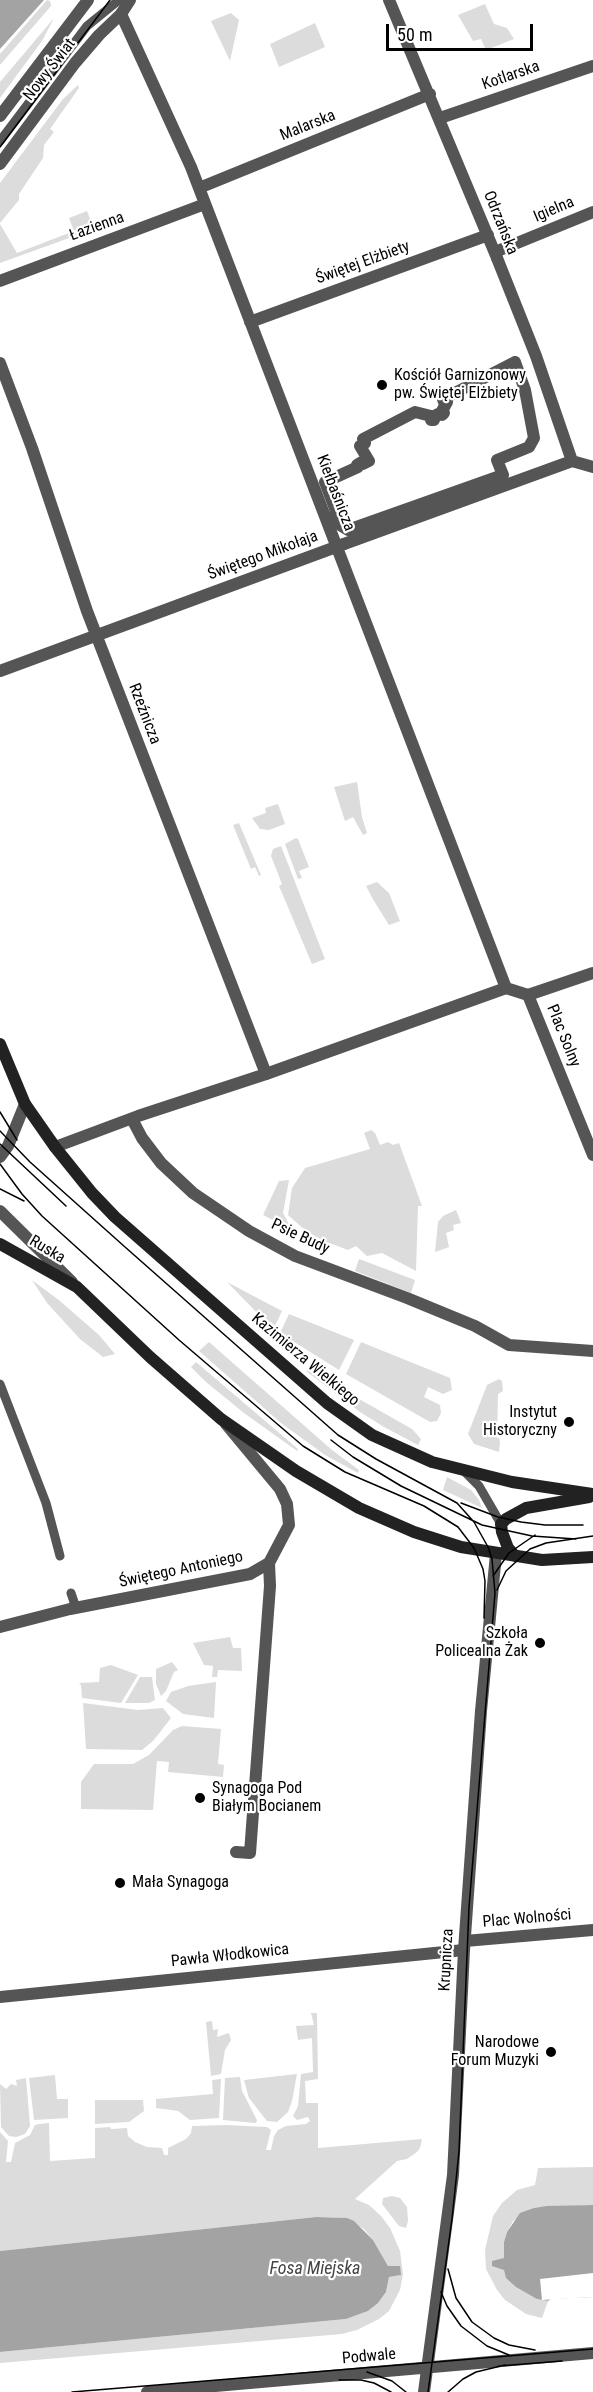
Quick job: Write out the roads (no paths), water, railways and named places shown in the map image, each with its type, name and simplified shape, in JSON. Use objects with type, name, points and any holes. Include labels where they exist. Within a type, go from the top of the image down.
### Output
[{"type":"main road","name":"Kazimierza Wielkiego","points":[[0,1044],[25,1104],[80,1179],[115,1216],[327,1403],[372,1435],[417,1456],[465,1472],[593,1495]]},
{"type":"main road","name":"Ruska","points":[[0,1244],[12,1248],[77,1287]]},
{"type":"main road","points":[[77,1287],[150,1357],[221,1419],[297,1471],[359,1508],[419,1534],[461,1547],[553,1561],[593,1557]]},
{"type":"main road","name":"Kazimierza Wielkiego","points":[[501,1524],[526,1508],[593,1495]]},
{"type":"main road","points":[[501,1524],[504,1540],[515,1556]]},
{"type":"street","name":"Nowy Świat","points":[[0,116],[88,0]]},
{"type":"street","name":"Nowy Świat","points":[[0,164],[75,63],[121,14],[130,0]]},
{"type":"street","name":"Odrzańska","points":[[389,0],[496,255],[536,356],[572,461]]},
{"type":"street","name":"Kiełbaśnicza","points":[[121,14],[199,188],[250,322],[341,546],[506,988]]},
{"type":"street","name":"Kotlarska","points":[[440,118],[593,66]]},
{"type":"street","name":"Malarska","points":[[199,188],[430,94]]},
{"type":"street","name":"Łazienna","points":[[0,281],[205,204]]},
{"type":"street","name":"Igielna","points":[[496,255],[593,212]]},
{"type":"street","name":"Świętej Elżbiety","points":[[250,322],[488,235]]},
{"type":"street","points":[[515,362],[525,390],[534,438],[529,447],[497,460],[503,475],[348,530],[338,526],[333,518],[336,511],[325,482],[358,467],[357,465],[362,462],[363,464],[369,461],[360,446],[365,444],[363,439],[415,412],[431,416],[431,420],[434,420],[434,416],[444,413],[442,411],[447,402],[443,399],[515,362]]},
{"type":"street","name":"Rzeźnicza","points":[[0,363],[97,635],[266,1074]]},
{"type":"street","points":[[572,461],[593,467]]},
{"type":"street","name":"Świętego Mikołaja","points":[[0,671],[572,461]]},
{"type":"street","name":"Plac Solny","points":[[593,973],[528,995],[593,1155]]},
{"type":"street","points":[[55,1147],[506,988],[528,995]]},
{"type":"street","points":[[0,1156],[8,1146],[25,1104]]},
{"type":"street","name":"Psie Budy","points":[[132,1119],[146,1143],[177,1179],[201,1200],[249,1231],[295,1256],[475,1326],[509,1345],[593,1351]]},
{"type":"street","points":[[0,1211],[77,1287]]},
{"type":"street","name":"Świętego Antoniego","points":[[0,1627],[76,1608],[250,1574],[269,1563],[289,1525],[287,1504],[280,1489],[221,1419]]},
{"type":"street","name":"Krupnicza","points":[[424,2392],[453,2175],[464,1945],[479,1735],[496,1554]]},
{"type":"street","points":[[236,1852],[250,1853],[270,1586],[269,1563]]},
{"type":"street","name":"Plac Wolności","points":[[464,1945],[593,1930]]},
{"type":"street","name":"Pawła Włodkowica","points":[[0,1997],[464,1945]]},
{"type":"street","name":"Podwale","points":[[147,2392],[593,2353]]},
{"type":"lane","points":[[0,141],[87,26],[119,0]]},
{"type":"lane","points":[[0,1384],[46,1503],[60,1556]]},
{"type":"lane","points":[[465,1472],[479,1486],[501,1524]]},
{"type":"lane","points":[[72,1593],[76,1608]]},
{"type":"water","points":[[0,0],[44,0],[0,49]]},
{"type":"water","points":[[593,2205],[593,2297],[548,2301],[537,2299],[516,2287],[506,2278],[504,2270],[492,2266],[492,2261],[504,2258],[504,2242],[507,2232],[520,2213],[547,2206]]},
{"type":"water","name":"Fosa Miejska","points":[[316,2217],[347,2218],[354,2221],[373,2240],[388,2266],[400,2266],[401,2275],[389,2277],[386,2292],[368,2311],[346,2319],[0,2352],[0,2251]]},
{"type":"tram line","points":[[0,147],[110,0]]},
{"type":"tram line","points":[[0,1112],[17,1140]]},
{"type":"tram line","points":[[0,1131],[30,1162],[338,1435],[376,1459],[457,1503],[474,1522],[488,1547],[492,1559],[495,1593],[469,1907],[459,2151],[428,2392]]},
{"type":"tram line","points":[[0,1144],[66,1206]]},
{"type":"tram line","points":[[0,1164],[42,1216],[179,1340],[303,1446],[345,1472],[424,1506],[458,1527],[474,1548],[483,1569],[484,1618]]},
{"type":"tram line","points":[[0,1189],[24,1201]]},
{"type":"tram line","points":[[331,1440],[353,1457],[401,1486],[482,1525],[532,1536],[576,1539]]},
{"type":"tram line","points":[[461,1503],[498,1517],[521,1522],[545,1525],[583,1525]]},
{"type":"tram line","points":[[493,1576],[509,1553],[535,1535]]},
{"type":"tram line","points":[[497,1590],[506,1571],[530,1549],[546,1543],[593,1536]]},
{"type":"tram line","points":[[448,2269],[456,2298],[472,2322],[494,2338],[509,2345],[535,2350]]},
{"type":"tram line","points":[[441,2292],[447,2306],[461,2326],[487,2346],[509,2355]]},
{"type":"tram line","points":[[72,2392],[593,2349]]},
{"type":"tram line","points":[[499,2366],[562,2361]]},
{"type":"tram line","points":[[448,2392],[463,2379],[476,2372],[505,2365]]},
{"type":"tram line","points":[[367,2372],[392,2381],[406,2392]]},
{"type":"tram line","points":[[339,2380],[361,2380],[374,2383],[391,2392]]},
{"type":"place","name":"Kościół Garnizonowy pw. Świętej Elżbiety","points":[[382,385]]},
{"type":"place","name":"Instytut Historyczny","points":[[569,1422]]},
{"type":"place","name":"Szkoła Policealna Żak","points":[[540,1643]]},
{"type":"place","name":"Synagoga Pod Białym Bocianem","points":[[200,1798]]},
{"type":"place","name":"Mała Synagoga","points":[[120,1883]]},
{"type":"place","name":"Narodowe Forum Muzyki","points":[[551,2052]]}]
